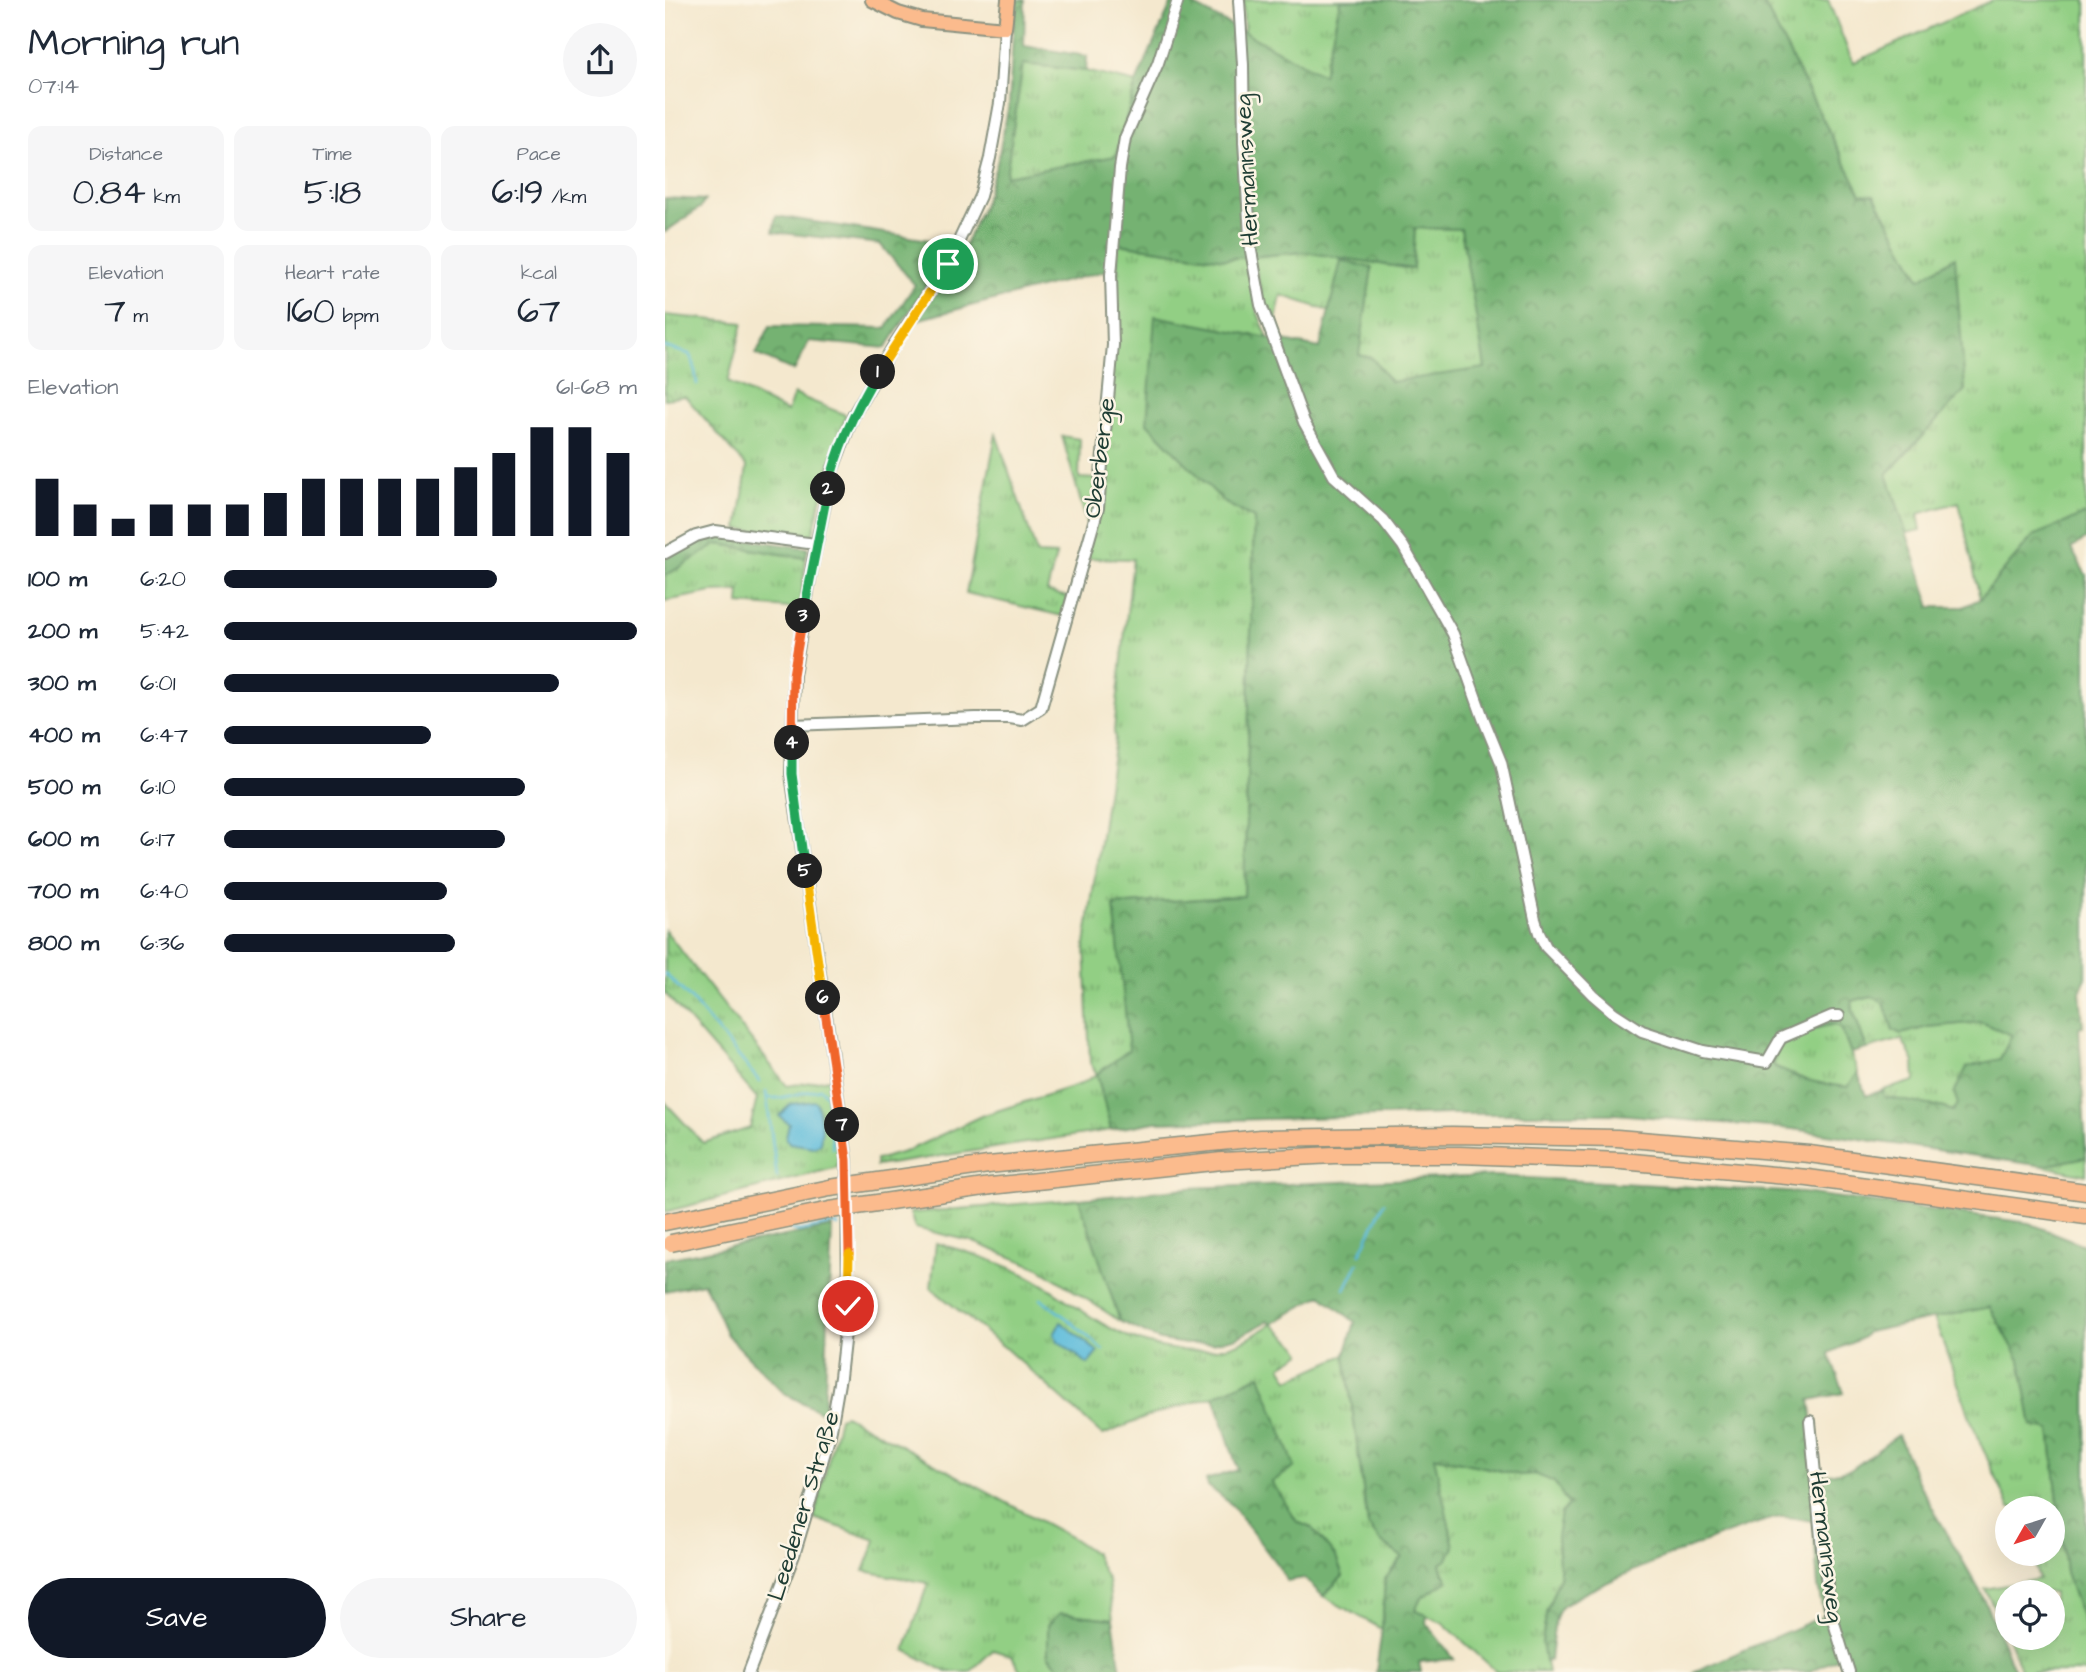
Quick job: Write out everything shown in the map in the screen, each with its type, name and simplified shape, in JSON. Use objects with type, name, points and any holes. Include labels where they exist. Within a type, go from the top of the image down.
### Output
[{"type":"highway","points":[[666,1221],[830,1188],[988,1165],[1261,1138],[1452,1135],[1603,1138],[1809,1154],[2086,1192]]},
{"type":"highway","points":[[668,1243],[830,1210],[991,1186],[1223,1161],[1333,1155],[1622,1161],[1808,1178],[2086,1216]]},
{"type":"main road","points":[[872,0],[898,13],[922,20],[1005,29]]},
{"type":"main road","name":"Leedener Straße","points":[[1005,29],[1008,0]]},
{"type":"street","name":"Oberberge","points":[[792,725],[976,718],[1022,720],[1041,708],[1098,508],[1114,345],[1111,275],[1125,138],[1157,63],[1178,0]]},
{"type":"street","name":"Hermannsweg","points":[[1239,0],[1251,251],[1261,305],[1304,422],[1334,476],[1383,520],[1403,546],[1453,634],[1501,762],[1535,919],[1546,947],[1614,1013],[1642,1031],[1703,1051],[1766,1062],[1781,1038],[1832,1016],[1839,1016]]},
{"type":"street","name":"Leedener Straße","points":[[749,1672],[794,1555],[830,1435],[848,1306],[847,1160],[792,774],[793,675],[832,471],[854,414],[894,345],[948,264],[980,196],[991,158],[1000,103],[1005,29]]},
{"type":"street","points":[[665,553],[696,536],[715,531],[816,544]]},
{"type":"street","name":"Hermannsweg","points":[[1810,1421],[1831,1613],[1849,1672]]},
{"type":"green space","points":[[1015,0],[1025,0],[1024,46],[1087,56],[1086,71],[1023,64],[1006,176],[1116,156],[1136,83],[1173,0],[1184,0],[1323,75],[1341,0],[1762,0],[1861,194],[1874,195],[1920,279],[1955,257],[1965,390],[1887,474],[1931,607],[1963,607],[1980,599],[2033,536],[2086,514],[2086,539],[2071,548],[2086,575],[2086,977],[2080,992],[2083,1026],[2079,1027],[2086,1157],[2043,1166],[1793,1129],[1616,1114],[1450,1114],[1155,1122],[1111,1130],[1097,1074],[1129,1050],[1114,905],[1244,896],[1254,518],[1225,503],[1147,423],[1155,316],[1320,348],[1341,260],[1372,268],[1359,355],[1372,358],[1391,382],[1485,368],[1461,229],[1415,228],[1413,269],[1304,252],[1225,259],[1111,243],[1109,270],[916,320],[954,268],[984,204],[997,163],[1009,104]],"holes":[[[1871,996],[1884,1003],[1893,1030],[1901,1034],[1928,1027],[1981,1022],[2012,1035],[2000,1059],[1967,1067],[1954,1093],[1958,1104],[1953,1111],[1884,1097],[1883,1090],[1866,1096],[1858,1073],[1847,1087],[1809,1081],[1774,1066],[1775,1055],[1786,1039],[1794,1034],[1835,1024],[1841,1028],[1851,1053],[1867,1049],[1852,1001]]]},
{"type":"green space","points":[[1243,0],[1340,0],[1324,76],[1244,33]]},
{"type":"green space","points":[[1762,0],[1828,0],[1853,63],[1993,0],[2086,0],[2086,514],[2033,536],[1980,599],[1959,502],[1918,514],[1921,530],[1906,533],[1887,474],[1965,390],[1954,258],[1921,280],[1874,195],[1861,195]]},
{"type":"green space","points":[[1023,64],[1086,71],[1136,83],[1116,156],[1005,177]]},
{"type":"green space","points":[[665,198],[705,200],[701,207],[665,232]]},
{"type":"green space","points":[[776,216],[948,243],[950,248],[886,348],[809,341],[794,371],[756,354],[770,326],[886,328],[915,285],[880,244],[773,232]]},
{"type":"green space","points":[[1415,228],[1461,229],[1486,369],[1391,382],[1372,358],[1358,355],[1372,268],[1342,260],[1329,311],[1281,295],[1274,330],[1265,309],[1253,257],[1304,252],[1412,269]]},
{"type":"green space","points":[[1118,244],[1225,259],[1246,257],[1257,311],[1268,338],[1225,503],[1254,518],[1244,896],[1114,905],[1130,1051],[1097,1074],[1090,1063],[1085,945],[1115,739],[1133,559],[1087,558],[1116,309]]},
{"type":"green space","points":[[665,315],[743,323],[728,382],[787,412],[794,394],[846,415],[830,464],[812,537],[738,529],[747,467],[685,396],[665,399]]},
{"type":"green space","points":[[996,434],[1037,554],[1056,555],[1047,592],[1068,597],[1062,616],[966,593]]},
{"type":"green space","points":[[1062,436],[1080,439],[1079,478],[1096,479],[1088,527]]},
{"type":"green space","points":[[715,535],[808,548],[806,558],[718,544],[665,576],[665,558],[699,540]]},
{"type":"green space","points":[[718,544],[806,558],[800,609],[739,604],[740,591],[712,592],[665,601],[665,576]]},
{"type":"green space","points":[[665,930],[787,1086],[830,1079],[842,1166],[665,1212],[665,1102],[703,1143],[750,1128],[757,1098],[665,993]]},
{"type":"green space","points":[[1872,996],[1884,1003],[1893,1030],[1901,1034],[1928,1027],[1981,1022],[2012,1035],[2000,1059],[1953,1111],[1883,1097],[1883,1090],[1915,1081],[1914,1062],[1902,1039],[1867,1049],[1852,1001]]},
{"type":"green space","points":[[1835,1024],[1841,1027],[1858,1073],[1848,1087],[1809,1081],[1774,1066],[1779,1046],[1786,1039],[1794,1034]]},
{"type":"green space","points":[[1097,1074],[1111,1130],[876,1166],[876,1160],[907,1151],[981,1116],[1081,1084]]},
{"type":"green space","points":[[2086,1157],[2086,1175],[2043,1166]]},
{"type":"green space","points":[[1493,1176],[1803,1193],[2029,1223],[2086,1246],[2086,1632],[2066,1572],[2065,1496],[2057,1496],[2050,1430],[2032,1426],[2020,1360],[1990,1307],[1867,1332],[1862,1338],[1829,1353],[1844,1393],[1810,1400],[1820,1476],[1852,1469],[1898,1435],[1919,1484],[1981,1593],[1995,1626],[1995,1650],[2006,1650],[2015,1672],[1844,1672],[1839,1658],[1808,1672],[1693,1672],[1824,1616],[1818,1586],[1813,1521],[1785,1517],[1764,1521],[1704,1542],[1574,1599],[1558,1612],[1550,1660],[1545,1662],[1542,1642],[1547,1610],[1560,1576],[1557,1537],[1561,1513],[1569,1505],[1554,1482],[1535,1474],[1520,1475],[1434,1456],[1454,1547],[1447,1560],[1440,1564],[1448,1581],[1421,1598],[1415,1611],[1427,1615],[1426,1623],[1454,1659],[1419,1662],[1421,1672],[1376,1672],[1385,1579],[1402,1557],[1380,1541],[1368,1525],[1345,1355],[1355,1322],[1321,1295],[1272,1324],[1268,1321],[1238,1337],[1212,1343],[1186,1344],[1160,1340],[1120,1321],[1079,1199],[1188,1188]]},
{"type":"green space","points":[[1079,1199],[1120,1321],[1039,1268],[971,1241],[915,1228],[910,1213]]},
{"type":"green space","points":[[832,1227],[824,1414],[784,1393],[727,1335],[704,1283],[665,1291],[665,1259]]},
{"type":"green space","points":[[936,1243],[1021,1272],[1103,1324],[1144,1343],[1175,1350],[1223,1348],[1239,1343],[1272,1324],[1302,1353],[1281,1366],[1289,1380],[1345,1355],[1368,1525],[1380,1541],[1402,1557],[1385,1579],[1382,1629],[1323,1596],[1343,1576],[1312,1528],[1297,1522],[1272,1482],[1260,1375],[1214,1396],[1149,1416],[1103,1435],[1004,1347],[931,1288]]},
{"type":"green space","points":[[1990,1307],[2020,1360],[2032,1425],[2050,1430],[2057,1496],[2004,1496],[1977,1436],[1934,1318]]},
{"type":"green space","points":[[1260,1375],[1295,1467],[1272,1482],[1297,1522],[1312,1528],[1336,1557],[1343,1576],[1323,1596],[1304,1578],[1287,1581],[1231,1504],[1208,1486],[1206,1480],[1238,1470],[1214,1396]]},
{"type":"green space","points":[[845,1415],[1072,1538],[1094,1553],[1108,1581],[1113,1619],[1060,1613],[1048,1625],[1048,1655],[1059,1667],[1059,1672],[1021,1672],[1012,1656],[993,1650],[970,1672],[947,1672],[905,1650],[928,1583],[864,1571],[876,1540],[814,1518],[839,1418]]},
{"type":"green space","points":[[1433,1456],[1520,1475],[1535,1474],[1554,1481],[1569,1506],[1557,1537],[1560,1576],[1547,1610],[1542,1642],[1548,1672],[1497,1672],[1442,1622],[1414,1611],[1421,1598],[1448,1581],[1439,1563],[1454,1547]]},
{"type":"green space","points":[[2065,1563],[2086,1632],[2086,1672],[2022,1672],[2013,1650],[2065,1650],[2065,1580],[2034,1580],[2039,1579],[2035,1566],[2065,1566]]},
{"type":"green space","points":[[1995,1587],[1995,1610],[1985,1589]]},
{"type":"green space","points":[[1060,1613],[1113,1619],[1121,1672],[1059,1672],[1059,1667],[1048,1655],[1048,1625]]},
{"type":"water","points":[[815,1101],[822,1128],[820,1144],[813,1147],[789,1143],[786,1137],[789,1124],[779,1116],[791,1104]]},
{"type":"water","points":[[1061,1322],[1098,1352],[1088,1364],[1058,1341],[1054,1334]]},
{"type":"waterway","points":[[665,347],[689,354],[694,364],[697,384]]},
{"type":"waterway","points":[[665,974],[691,999],[760,1082]]},
{"type":"waterway","points":[[768,1098],[821,1089],[827,1096],[833,1148]]},
{"type":"waterway","points":[[766,1092],[777,1177]]},
{"type":"waterway","points":[[1360,1254],[1384,1203]]},
{"type":"waterway","points":[[791,1229],[798,1231],[833,1224],[838,1226]]},
{"type":"waterway","points":[[1345,1289],[1358,1263]]},
{"type":"waterway","points":[[1041,1299],[1103,1350]]},
{"type":"route","points":[[848,1306],[847,1160],[792,774],[793,675],[832,471],[864,395],[948,264]]}]
